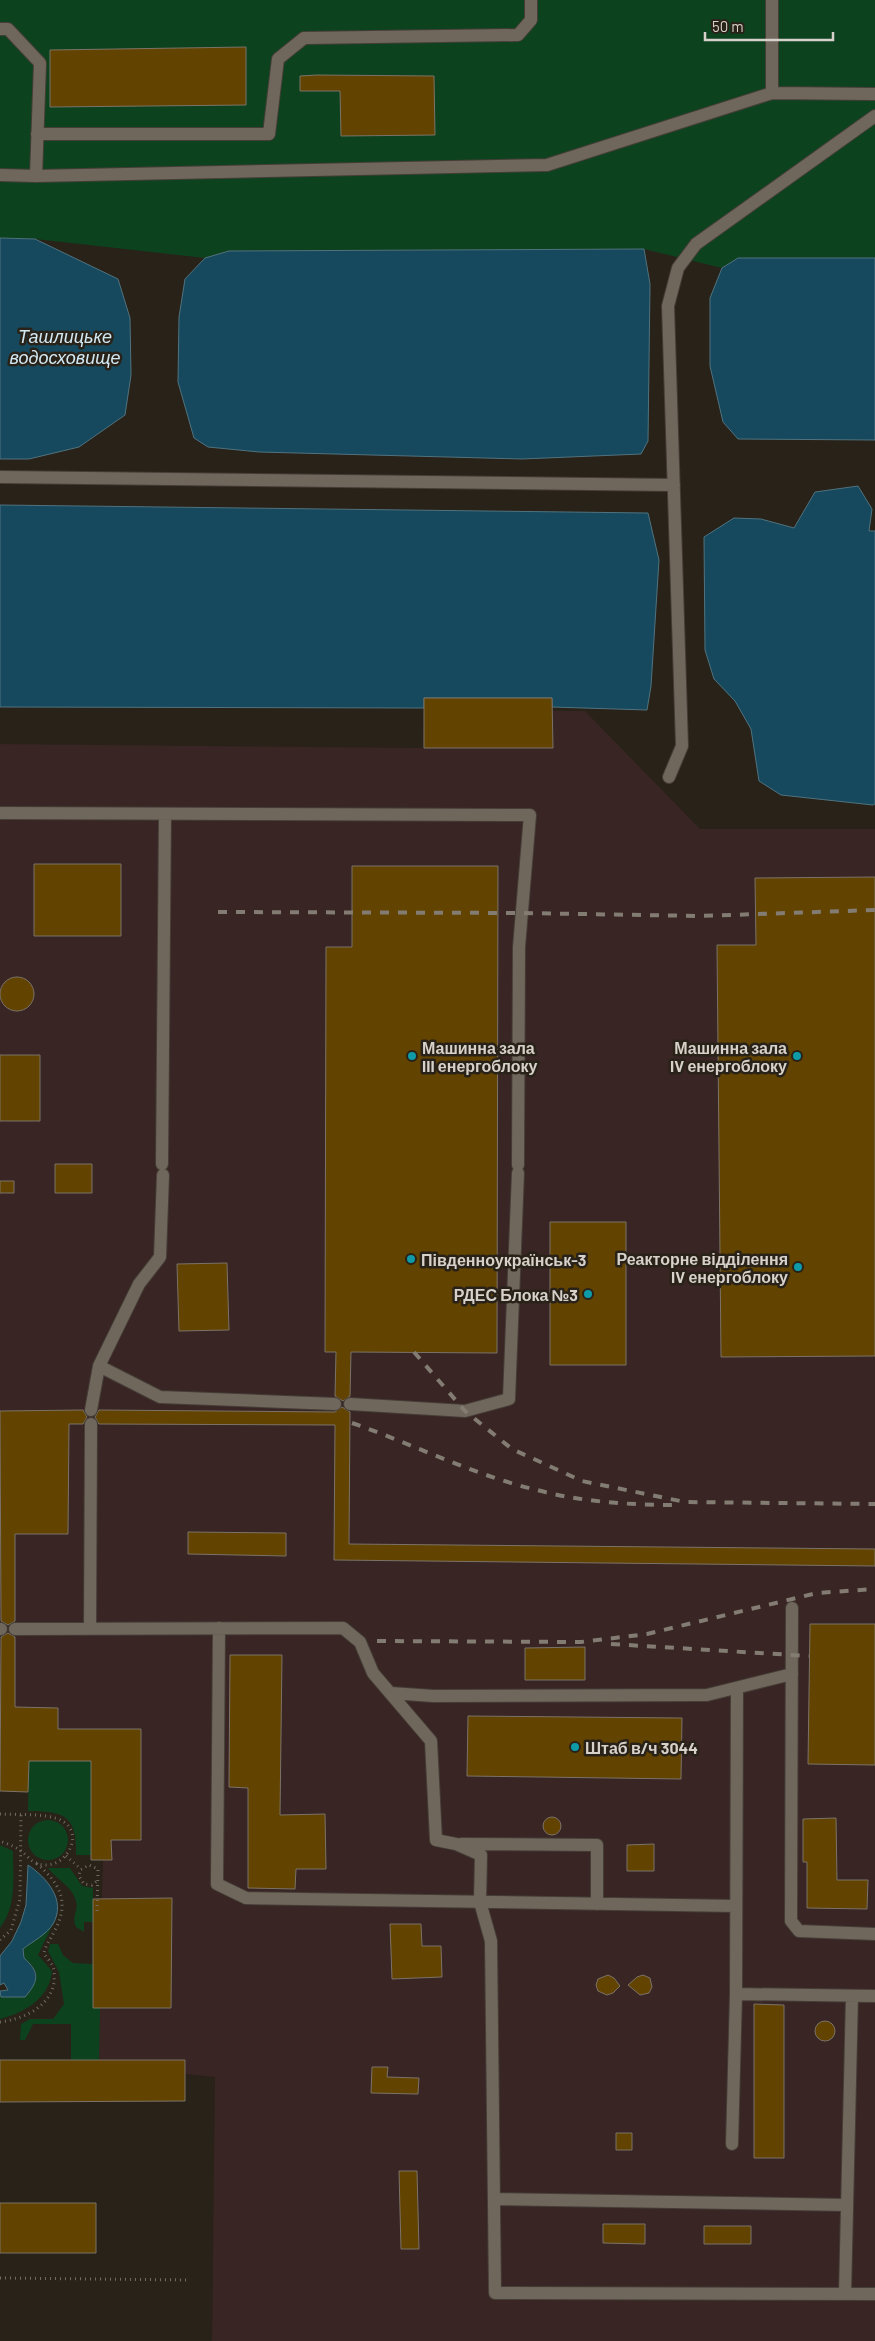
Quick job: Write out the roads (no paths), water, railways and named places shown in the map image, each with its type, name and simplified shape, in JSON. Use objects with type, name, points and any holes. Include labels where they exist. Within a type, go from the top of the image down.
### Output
[{"type":"street","points":[[37,134],[269,134],[278,59],[304,38],[518,35],[531,20],[531,0]]},
{"type":"street","points":[[772,0],[772,93]]},
{"type":"street","points":[[0,29],[8,29],[40,63],[36,176]]},
{"type":"street","points":[[0,175],[36,176],[547,166],[665,126],[772,93],[875,94]]},
{"type":"street","points":[[669,777],[682,746],[668,306],[678,268],[696,244],[875,116]]},
{"type":"street","points":[[0,477],[674,485]]},
{"type":"street","points":[[0,814],[530,815],[519,947],[518,1169],[509,1399],[465,1411],[350,1404]]},
{"type":"street","points":[[91,1410],[99,1366],[139,1284],[160,1257],[163,1169],[165,814]]},
{"type":"street","points":[[99,1366],[160,1397],[335,1404]]},
{"type":"street","points":[[90,1628],[91,1424]]},
{"type":"street","points":[[792,1608],[792,1921],[799,1931],[875,1934]]},
{"type":"street","points":[[219,1628],[217,1884],[246,1898],[736,1906]]},
{"type":"street","points":[[15,1629],[343,1628],[360,1642],[373,1673],[431,1741],[436,1840],[456,1844],[481,1854],[480,1902],[491,1941],[495,2293],[875,2294]]},
{"type":"street","points":[[391,1693],[433,1696],[707,1695],[792,1674]]},
{"type":"street","points":[[732,2144],[736,1994],[737,1688]]},
{"type":"street","points":[[456,1844],[597,1845],[597,1904]]},
{"type":"street","points":[[736,1994],[875,1996]]},
{"type":"street","points":[[845,2294],[852,1996]]},
{"type":"street","points":[[494,2199],[847,2205]]},
{"type":"water","name":"Ташлицьке водосховище","points":[[0,238],[35,239],[118,279],[130,318],[131,375],[125,415],[79,447],[29,459],[0,459]]},
{"type":"water","points":[[644,249],[650,284],[648,441],[641,454],[522,459],[259,452],[208,447],[194,438],[178,382],[179,317],[185,279],[205,258],[229,251]]},
{"type":"water","points":[[738,258],[875,258],[875,440],[738,439],[723,422],[710,366],[710,298],[722,268]]},
{"type":"water","points":[[858,486],[872,509],[869,531],[875,531],[875,804],[873,805],[781,795],[759,781],[751,729],[735,701],[714,679],[705,650],[704,537],[734,518],[761,519],[794,528],[815,492]]},
{"type":"water","points":[[0,505],[648,513],[659,560],[651,686],[647,710],[552,707],[552,698],[424,698],[424,708],[0,707]]},
{"type":"water","points":[[28,1865],[48,1883],[56,1898],[58,1906],[57,1915],[47,1931],[23,1949],[24,1958],[33,1968],[36,1977],[30,1991],[25,1997],[1,1997],[0,1991],[8,1990],[4,1983],[0,1985],[0,1956],[12,1941],[21,1922],[26,1905]]},
{"type":"railway","points":[[218,912],[522,913],[700,916],[875,910]]},
{"type":"railway","points":[[414,1352],[465,1411],[512,1449],[582,1481],[685,1502],[875,1504]]},
{"type":"railway","points":[[352,1423],[466,1468],[513,1484],[554,1494],[606,1502],[676,1505]]},
{"type":"railway","points":[[377,1641],[581,1642],[647,1634],[817,1593],[875,1589]]},
{"type":"railway","points":[[611,1644],[809,1656]]},
{"type":"place","name":"Машинна зала III енергоблоку","points":[[412,1056]]},
{"type":"place","name":"Машинна зала IV енергоблоку","points":[[797,1056]]},
{"type":"place","name":"Південноукраїнськ-3","points":[[411,1259]]},
{"type":"place","name":"Реакторне відділення IV енергоблоку","points":[[798,1267]]},
{"type":"place","name":"РДЕС Блока №3","points":[[588,1294]]},
{"type":"place","name":"Штаб в/ч 3044","points":[[575,1747]]}]
